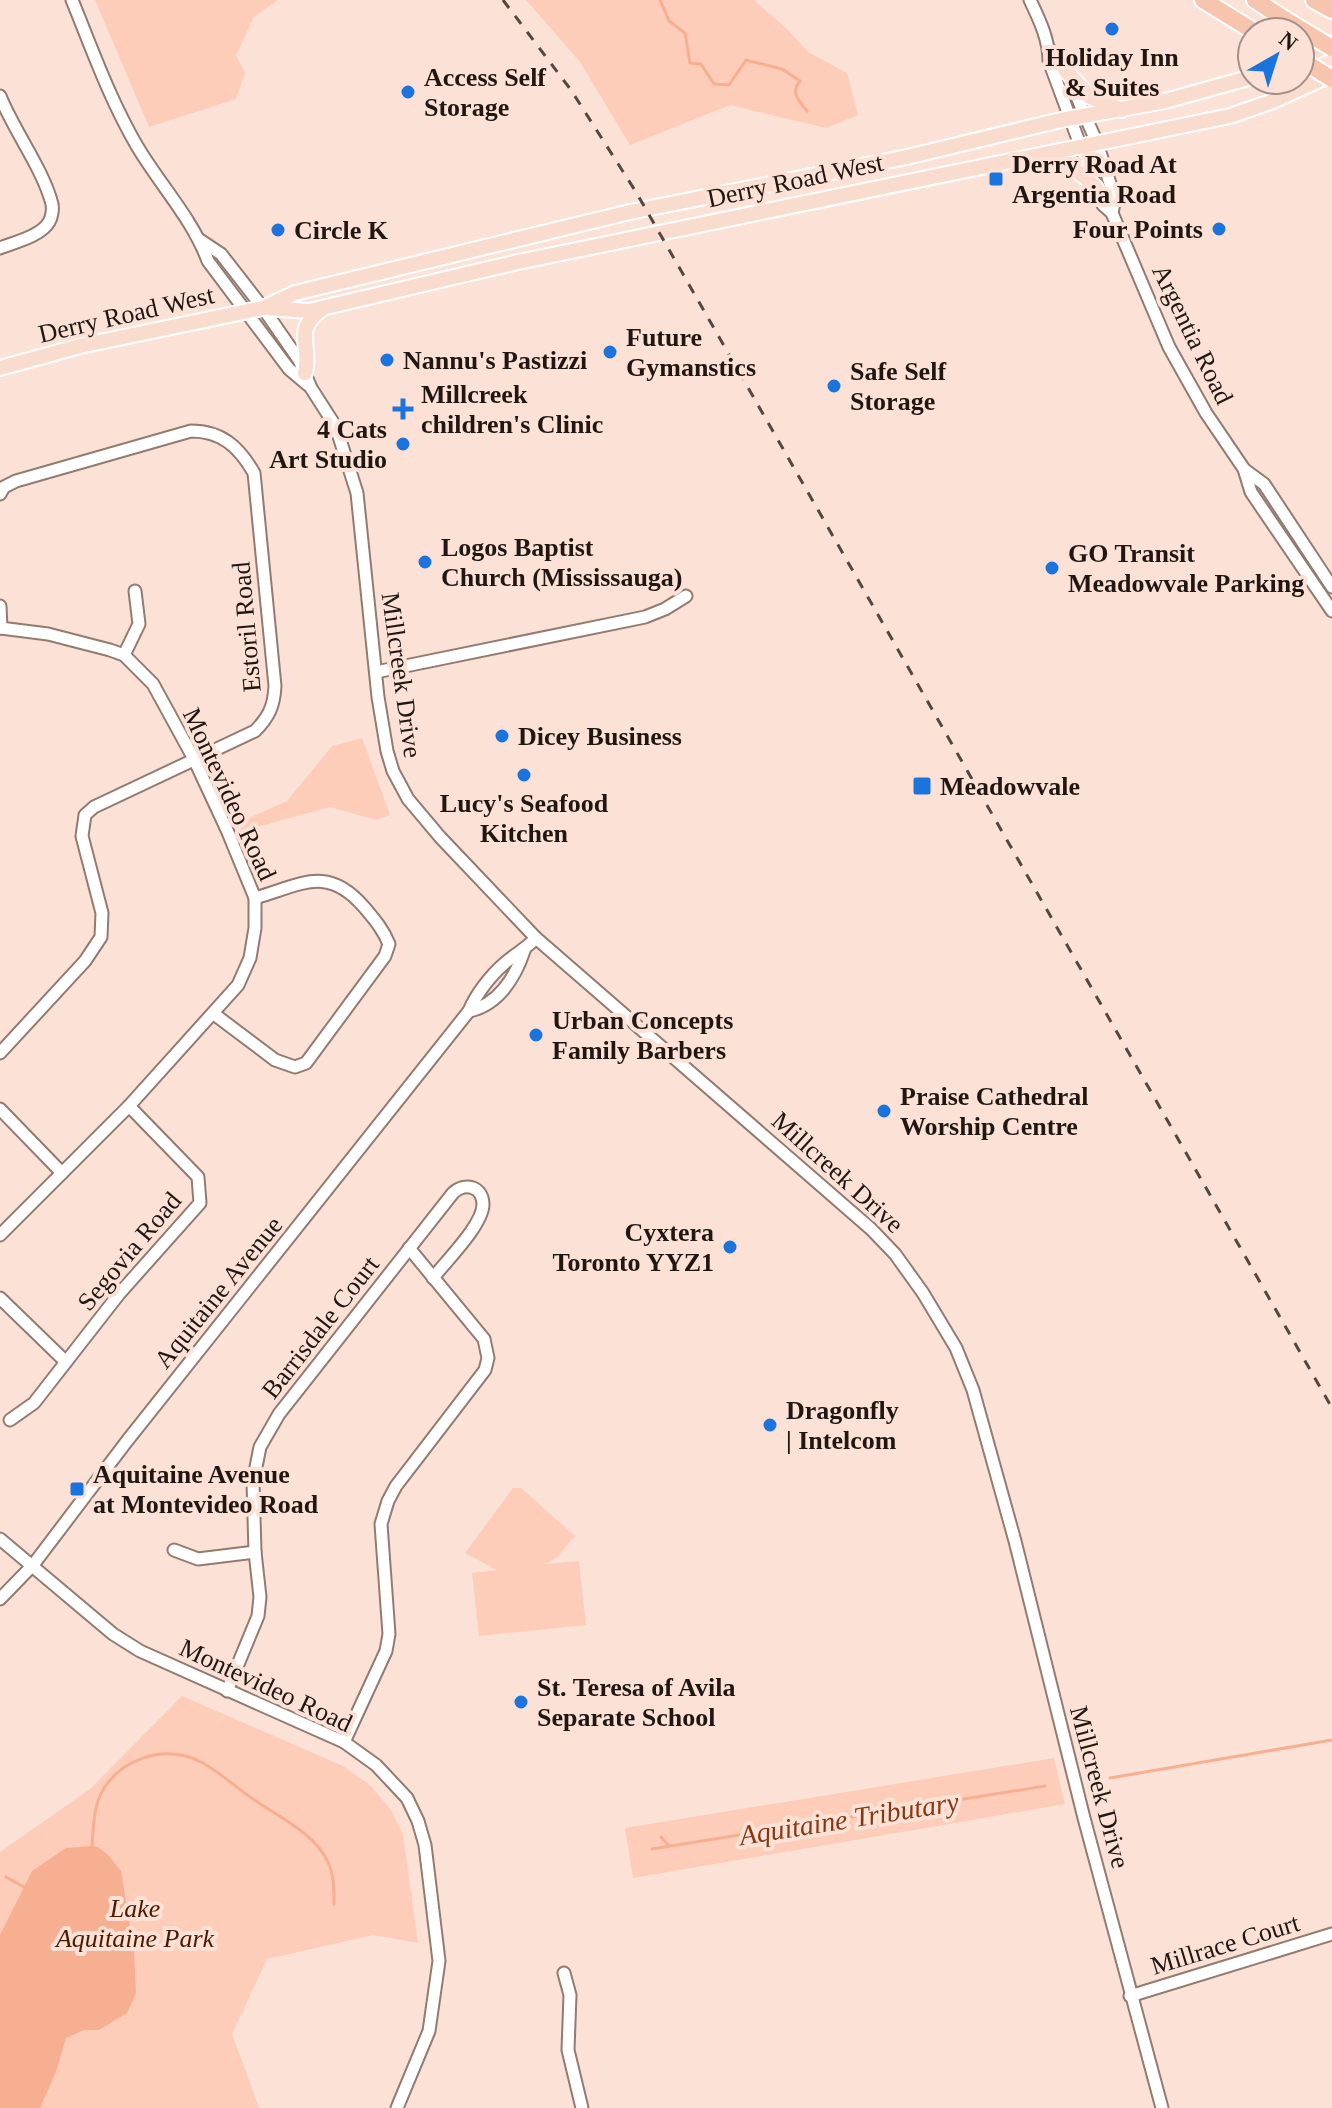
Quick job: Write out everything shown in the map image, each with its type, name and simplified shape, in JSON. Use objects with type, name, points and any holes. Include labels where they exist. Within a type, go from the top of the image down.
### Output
[{"type":"highway","points":[[1203,0],[1236,20]]},
{"type":"highway","points":[[1255,0],[1332,45]]},
{"type":"highway","points":[[1314,0],[1332,10]]},
{"type":"main road","points":[[1065,70],[1090,97],[1123,110]]},
{"type":"main road","name":"Derry Road West","points":[[263,308],[309,311],[457,275],[1230,116],[1332,76]]},
{"type":"main road","name":"Derry Road West","points":[[0,368],[80,346],[263,308],[295,293],[630,212],[907,157],[1078,117],[1123,110],[1236,81]]},
{"type":"main road","points":[[1035,157],[1064,163],[1084,174],[1096,188]]},
{"type":"main road","points":[[305,373],[308,360],[303,340],[304,327],[324,308]]},
{"type":"street","name":"Millcreek Drive","points":[[72,0],[126,127],[147,164],[200,240],[208,261],[289,369],[311,388]]},
{"type":"street","name":"Argentia Road","points":[[1030,0],[1049,49],[1049,61],[1115,199],[1112,213]]},
{"type":"street","name":"Argentia Road","points":[[1049,49],[1060,58],[1078,117]]},
{"type":"street","points":[[0,96],[39,175],[52,212],[50,221],[43,229],[0,248]]},
{"type":"street","name":"Argentia Road","points":[[1090,145],[1096,188],[1103,205],[1112,213],[1169,347],[1206,413],[1244,469],[1264,484],[1332,587]]},
{"type":"street","name":"Millcreek Drive","points":[[200,240],[221,254],[263,308],[299,360],[311,388],[336,427],[357,493],[387,751],[393,771],[408,799],[536,938],[871,1229],[908,1271],[956,1348],[985,1427],[1130,1996],[1162,2108]]},
{"type":"street","name":"Estoril Road","points":[[0,494],[4,487],[16,481],[191,431],[206,431],[225,438],[244,455],[254,473],[275,686],[274,705],[255,731],[94,807],[85,815],[82,836],[102,913],[101,937],[85,961],[0,1053]]},
{"type":"street","name":"Argentia Road","points":[[1323,574],[1332,611]]},
{"type":"street","points":[[124,655],[139,624],[135,591]]},
{"type":"street","points":[[376,672],[471,650],[645,617],[686,596]]},
{"type":"street","points":[[0,606],[0,628]]},
{"type":"street","name":"Montevideo Road","points":[[0,628],[48,634],[124,655],[153,684],[194,759],[255,898],[253,942],[238,985],[129,1106],[0,1235]]},
{"type":"street","points":[[214,1014],[275,1060],[295,1067],[306,1063],[314,1054],[385,956],[389,944],[383,930],[355,897],[329,881],[315,881],[255,898]]},
{"type":"street","name":"Aquitaine Avenue","points":[[0,1599],[33,1565],[469,1011],[474,999],[505,962],[524,951],[536,938]]},
{"type":"street","name":"Segovia Road","points":[[10,1420],[34,1403],[119,1294],[200,1203],[198,1177],[129,1106]]},
{"type":"street","points":[[0,1109],[62,1173]]},
{"type":"street","name":"Barrisdale Court","points":[[227,1691],[258,1616],[260,1597],[253,1482],[260,1447],[279,1414],[409,1248],[461,1186],[469,1185],[482,1199],[483,1209],[476,1224],[433,1278]]},
{"type":"street","points":[[344,1742],[386,1651],[389,1634],[381,1524],[388,1501],[396,1486],[485,1370],[488,1358],[484,1339],[409,1248]]},
{"type":"street","points":[[0,1298],[66,1362]]},
{"type":"street","name":"Montevideo Road","points":[[0,1539],[113,1634],[140,1651],[344,1742],[376,1765],[402,1790],[418,1821],[425,1845],[439,1961],[429,2031],[397,2108]]},
{"type":"street","points":[[174,1550],[198,1559],[255,1552]]},
{"type":"street","name":"Millrace Court","points":[[1130,1996],[1332,1934]]},
{"type":"street","points":[[564,1973],[570,1995],[568,2050],[582,2108]]},
{"type":"green space","points":[[95,0],[278,0],[254,17],[236,55],[245,73],[236,99],[149,127]]},
{"type":"green space","points":[[526,0],[754,0],[808,52],[847,73],[858,115],[826,128],[730,105],[630,145],[580,62]]},
{"type":"green space","points":[[362,738],[390,815],[376,820],[330,807],[242,831],[238,823],[287,801],[332,746]]},
{"type":"green space","points":[[513,1488],[521,1488],[575,1536],[557,1557],[546,1564],[579,1561],[586,1625],[479,1636],[472,1573],[497,1570],[465,1553]]},
{"type":"green space","name":"Lake Aquitaine Park","points":[[182,1696],[343,1766],[371,1786],[391,1810],[403,1835],[418,1943],[373,1935],[267,1959],[232,2034],[259,2108],[0,2108],[0,1852],[90,1789]]},
{"type":"green space","points":[[1054,1758],[1065,1804],[633,1878],[625,1828]]},
{"type":"shaded area","points":[[91,1846],[108,1855],[121,1871],[134,1951],[136,1993],[127,2013],[99,2030],[84,2030],[66,2038],[56,2072],[40,2108],[0,2108],[0,1935],[32,1871],[66,1848]]},
{"type":"waterway","points":[[660,0],[669,21],[685,33],[690,63],[701,64],[714,84],[729,85],[746,60],[782,69],[800,81],[796,93],[807,111]]},
{"type":"waterway","name":"Aquitaine Tributary","points":[[1110,1778],[1332,1740]]},
{"type":"waterway","points":[[92,1847],[97,1804],[106,1785],[116,1774],[127,1765],[154,1755],[183,1756],[212,1768],[314,1842],[330,1867],[334,1904]]},
{"type":"waterway","name":"Aquitaine Tributary","points":[[652,1849],[1045,1786]]},
{"type":"waterway","points":[[661,1837],[669,1846]]},
{"type":"waterway","points":[[6,1877],[24,1887]]},
{"type":"railway","points":[[503,0],[571,90],[636,192],[1332,1408]]},
{"type":"place","name":"Holiday Inn & Suites","points":[[1112,29]]},
{"type":"place","name":"Access Self Storage","points":[[408,92]]},
{"type":"place","name":"Derry Road At Argentia Road","points":[[996,179]]},
{"type":"place","name":"Four Points","points":[[1219,229]]},
{"type":"place","name":"Circle K","points":[[278,230]]},
{"type":"place","name":"Future Gymanstics","points":[[610,352]]},
{"type":"place","name":"Nannu's Pastizzi","points":[[387,360]]},
{"type":"place","name":"Safe Self Storage","points":[[834,386]]},
{"type":"place","name":"Millcreek children's Clinic","points":[[403,409]]},
{"type":"place","name":"4 Cats Art Studio","points":[[403,444]]},
{"type":"place","name":"Logos Baptist Church (Mississauga)","points":[[425,562]]},
{"type":"place","name":"GO Transit Meadowvale Parking","points":[[1052,568]]},
{"type":"place","name":"Dicey Business","points":[[502,736]]},
{"type":"place","name":"Lucy's Seafood Kitchen","points":[[524,775]]},
{"type":"place","name":"Meadowvale","points":[[922,786]]},
{"type":"place","name":"Urban Concepts Family Barbers","points":[[536,1035]]},
{"type":"place","name":"Praise Cathedral Worship Centre","points":[[884,1111]]},
{"type":"place","name":"Cyxtera Toronto YYZ1","points":[[730,1247]]},
{"type":"place","name":"Dragonfly | Intelcom","points":[[770,1425]]},
{"type":"place","name":"Aquitaine Avenue at Montevideo Road","points":[[77,1489]]},
{"type":"place","name":"St. Teresa of Avila Separate School","points":[[521,1702]]}]
